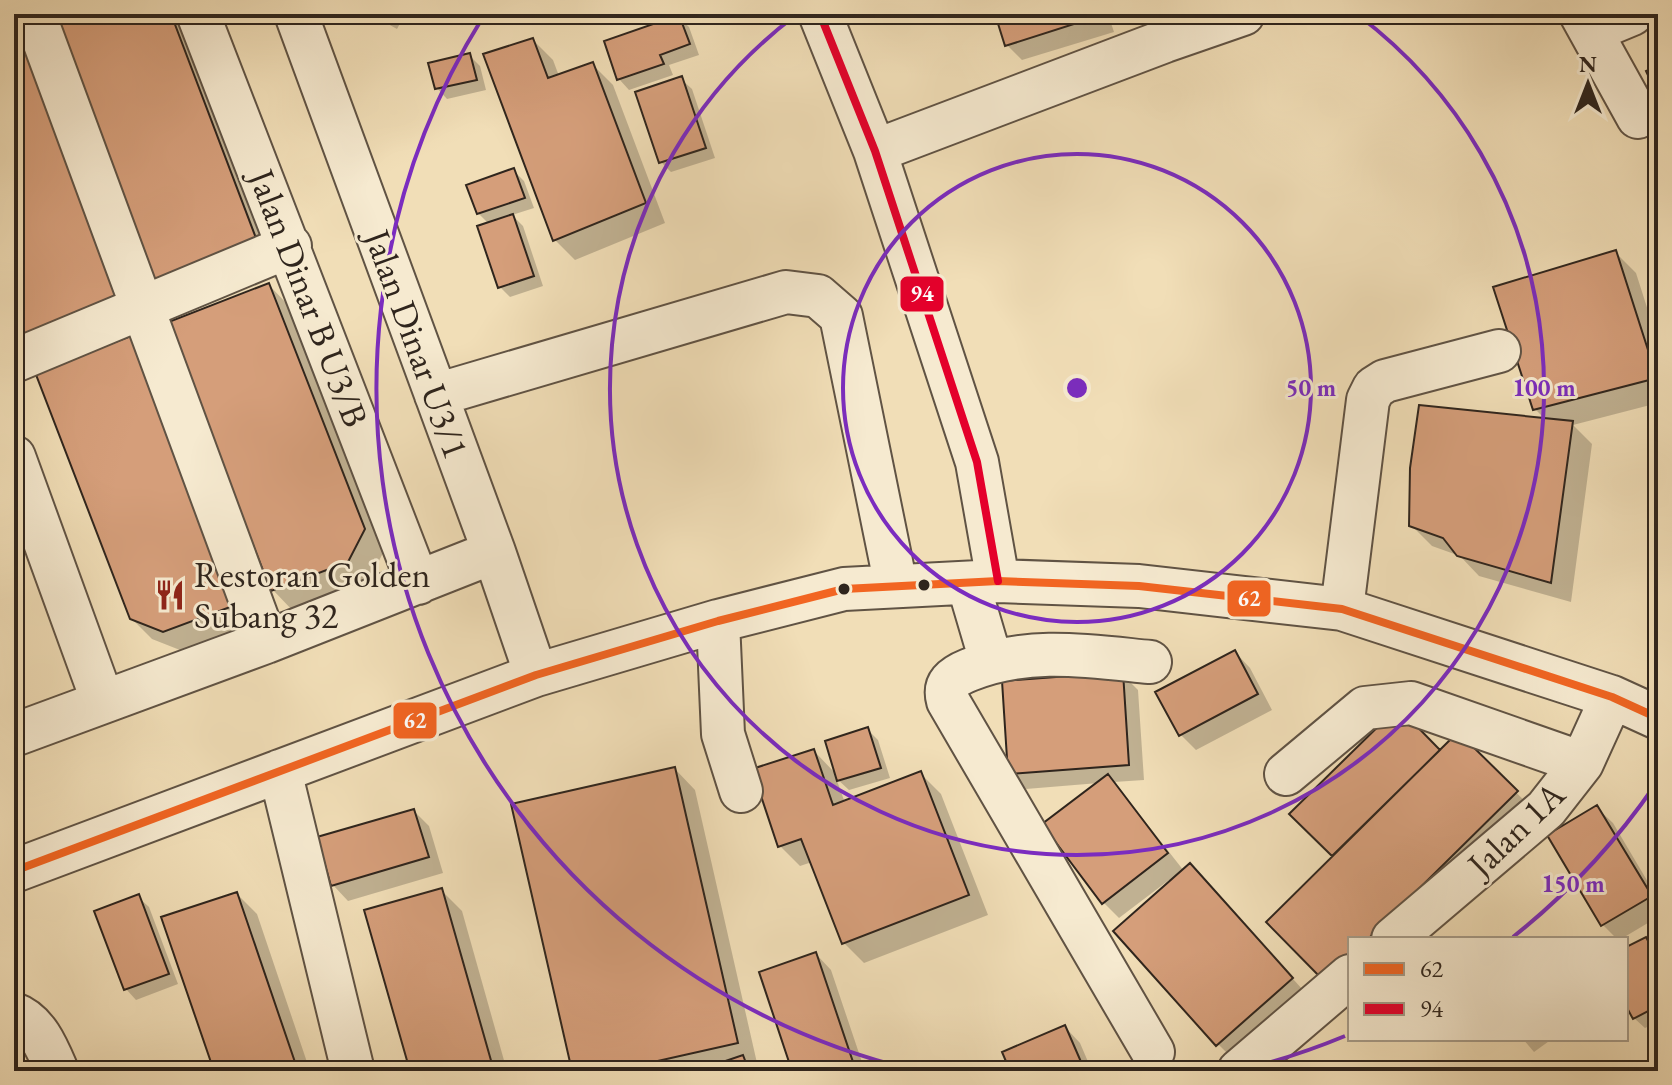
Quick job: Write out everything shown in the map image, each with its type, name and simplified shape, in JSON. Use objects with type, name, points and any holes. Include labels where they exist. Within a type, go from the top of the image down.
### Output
[{"type":"street","points":[[34,14],[266,642]]},
{"type":"street","name":"Jalan Dinar B U3/B","points":[[198,14],[418,583]]},
{"type":"street","name":"Jalan Dinar U3/1","points":[[296,14],[494,552],[536,675]]},
{"type":"street","points":[[820,14],[875,151],[977,462],[983,582],[991,661]]},
{"type":"street","points":[[875,151],[1161,27],[1243,14]]},
{"type":"street","points":[[1632,14],[1586,22],[1638,117]]},
{"type":"street","points":[[14,361],[290,246]]},
{"type":"street","points":[[436,395],[786,292],[818,296],[841,316],[896,586]]},
{"type":"street","points":[[1342,609],[1368,400],[1374,388],[1385,381],[1499,351]]},
{"type":"street","points":[[14,457],[103,702]]},
{"type":"street","points":[[14,735],[266,642],[494,552]]},
{"type":"street","points":[[14,871],[536,675],[718,621],[844,589],[983,582],[1139,586],[1342,609],[1612,697],[1658,718]]},
{"type":"street","points":[[718,621],[723,734],[741,791]]},
{"type":"street","points":[[1150,662],[1066,654],[1024,655],[991,661],[957,675],[949,681],[946,691],[948,701],[1153,1052]]},
{"type":"street","name":"Jalan 1A","points":[[1395,937],[1546,809],[1582,763],[1612,697]]},
{"type":"street","points":[[1286,774],[1365,708],[1411,703],[1582,763]]},
{"type":"street","points":[[280,771],[352,1070]]},
{"type":"street","points":[[1239,1071],[1348,978]]},
{"type":"street","points":[[14,1014],[22,1017],[43,1039],[57,1071]]},
{"type":"building","points":[[79,14],[171,14],[262,254],[158,292],[57,23]]},
{"type":"building","points":[[995,14],[1099,14],[1099,16],[1005,46]]},
{"type":"building","points":[[679,15],[690,44],[660,55],[664,64],[617,80],[604,41]]},
{"type":"building","points":[[26,34],[124,307],[20,344],[14,328],[14,39]]},
{"type":"building","points":[[533,38],[548,78],[593,62],[646,203],[553,241],[483,54]]},
{"type":"building","points":[[470,53],[477,80],[435,89],[428,63]]},
{"type":"building","points":[[1658,66],[1658,97],[1646,71]]},
{"type":"building","points":[[682,76],[706,148],[659,163],[635,92]]},
{"type":"building","points":[[514,168],[525,198],[477,214],[466,185]]},
{"type":"building","points":[[513,214],[534,276],[498,288],[477,226]]},
{"type":"building","points":[[1616,250],[1657,378],[1533,410],[1493,287]]},
{"type":"building","points":[[269,283],[365,529],[348,562],[271,591],[166,323]]},
{"type":"building","points":[[139,333],[241,603],[163,632],[130,619],[35,372]]},
{"type":"building","points":[[1419,405],[1573,421],[1551,583],[1457,556],[1443,538],[1409,526],[1410,468]]},
{"type":"building","points":[[1235,650],[1258,694],[1179,736],[1155,692]]},
{"type":"building","points":[[1123,672],[1129,765],[1008,774],[1002,681]]},
{"type":"building","points":[[1398,707],[1440,750],[1332,856],[1289,814]]},
{"type":"building","points":[[868,727],[881,768],[837,781],[825,741]]},
{"type":"building","points":[[1458,732],[1518,791],[1370,937],[1348,937],[1348,959],[1325,982],[1266,922]]},
{"type":"building","points":[[814,749],[833,805],[921,771],[969,895],[842,944],[801,839],[778,847],[752,769]]},
{"type":"building","points":[[675,767],[738,1043],[613,1071],[572,1071],[511,804]]},
{"type":"building","points":[[1108,774],[1168,853],[1102,904],[1042,824]]},
{"type":"building","points":[[1597,805],[1652,896],[1601,926],[1547,835]]},
{"type":"building","points":[[414,809],[429,857],[331,886],[317,837]]},
{"type":"building","points":[[1190,863],[1293,978],[1216,1046],[1113,931]]},
{"type":"building","points":[[442,888],[494,1071],[410,1071],[364,910]]},
{"type":"building","points":[[237,892],[298,1071],[214,1071],[161,917]]},
{"type":"building","points":[[139,894],[169,974],[124,990],[94,911]]},
{"type":"building","points":[[1646,937],[1658,960],[1658,1006],[1633,1019],[1628,1010],[1628,946]]},
{"type":"building","points":[[816,952],[853,1062],[827,1071],[792,1071],[759,972]]},
{"type":"building","points":[[1065,1025],[1085,1071],[1010,1071],[1002,1052]]},
{"type":"building","points":[[743,1055],[749,1071],[696,1071]]},
{"type":"transit line","name":"94","points":[[820,14],[875,151],[977,462],[998,581]]},
{"type":"transit line","name":"62","points":[[14,871],[536,675],[718,621],[844,589],[998,581],[1139,586],[1342,609],[1612,697],[1658,718]]},
{"type":"place","name":"Restoran Golden Subang 32","points":[[170,595]]}]
